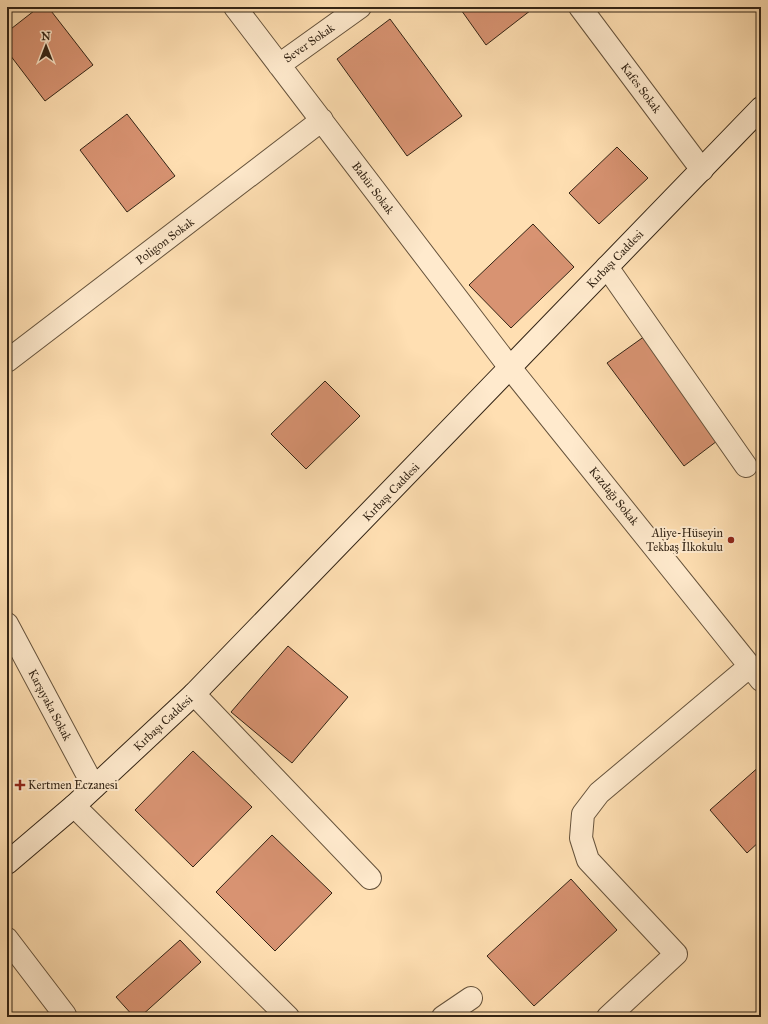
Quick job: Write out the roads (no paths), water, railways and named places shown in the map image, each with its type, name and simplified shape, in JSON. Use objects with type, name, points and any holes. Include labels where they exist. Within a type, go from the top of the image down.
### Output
[{"type":"street","name":"Babür Sokak","points":[[235,7],[511,369]]},
{"type":"street","name":"Sever Sokak","points":[[279,64],[360,7]]},
{"type":"street","name":"Kafes Sokak","points":[[580,7],[702,170]]},
{"type":"street","name":"Kırbaşı Caddesi","points":[[7,863],[74,806],[194,694],[511,369],[607,267],[761,108]]},
{"type":"street","name":"Poligon Sokak","points":[[7,361],[322,120]]},
{"type":"street","points":[[607,267],[746,466]]},
{"type":"street","name":"Kazdağı Sokak","points":[[511,369],[755,673]]},
{"type":"street","name":"Karşıyaka Sokak","points":[[7,624],[94,787]]},
{"type":"street","points":[[608,1017],[676,954],[588,860],[581,838],[583,814],[599,793],[755,673]]},
{"type":"street","points":[[194,694],[370,878]]},
{"type":"street","points":[[74,806],[288,1017]]},
{"type":"street","points":[[7,939],[65,1015]]},
{"type":"street","points":[[443,1017],[470,998]]},
{"type":"place","name":"Aliye-Hüseyin Tekbaş İlkokulu","points":[[731,540]]},
{"type":"place","name":"Kertmen Eczanesi","points":[[20,785]]}]
